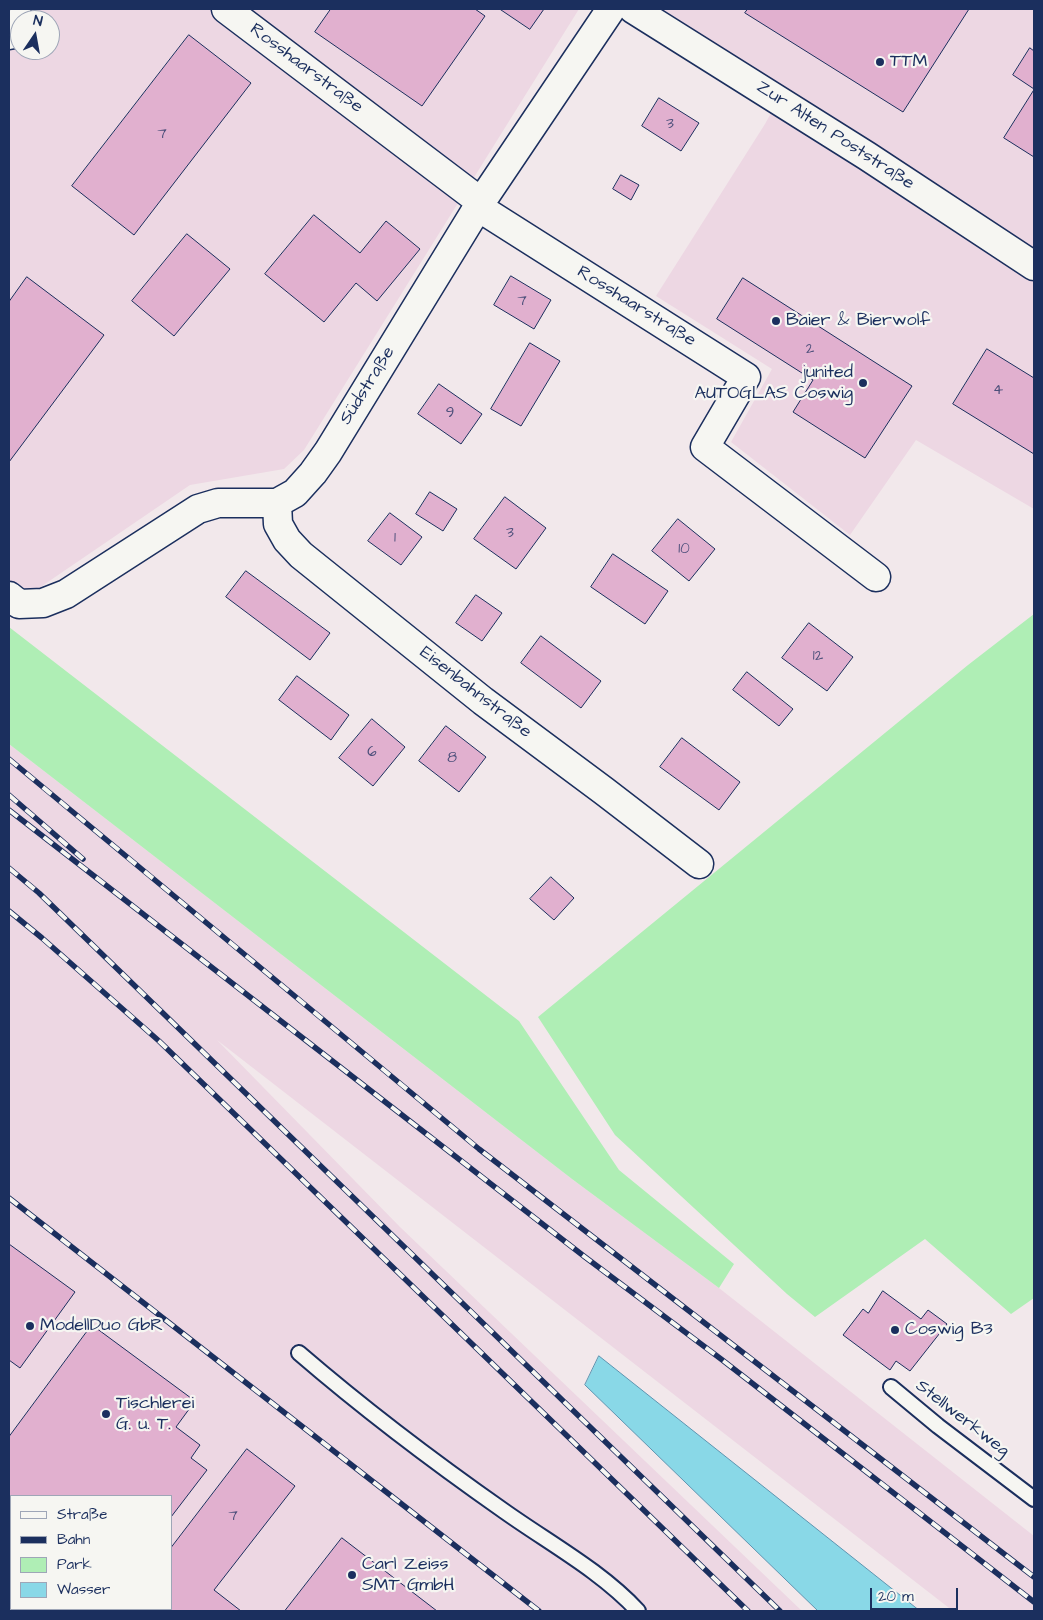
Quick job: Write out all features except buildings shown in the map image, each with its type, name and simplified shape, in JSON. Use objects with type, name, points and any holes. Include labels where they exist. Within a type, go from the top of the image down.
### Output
[{"type":"street","name":"Rosshaarstraße","points":[[226,9],[480,205],[746,377],[705,447],[876,577]]},
{"type":"street","name":"Südstraße","points":[[9,596],[19,604],[43,603],[66,594],[198,509],[218,503],[277,503],[296,494],[313,473],[371,383],[480,205],[611,9]]},
{"type":"street","name":"Zur Alten Poststraße","points":[[633,9],[867,156],[1034,266]]},
{"type":"street","name":"Eisenbahnstraße","points":[[277,503],[278,524],[286,540],[301,555],[483,701],[604,790],[698,864]]},
{"type":"lane","points":[[299,1353],[337,1386],[483,1496],[614,1588],[638,1611]]},
{"type":"lane","name":"Stellwerkweg","points":[[891,1387],[1034,1500]]},
{"type":"shaded area","points":[[9,9],[579,9],[304,450],[284,469],[190,485],[42,586],[9,606]]},
{"type":"shaded area","points":[[655,9],[1034,9],[1034,509],[916,440],[850,535],[731,442],[772,369],[656,296],[765,124],[783,91]]},
{"type":"shaded area","points":[[9,744],[572,1179],[719,1288],[1034,1536],[1034,1611],[953,1611],[217,1040],[400,1227],[802,1611],[113,1611],[111,1610],[172,1610],[172,1495],[10,1495],[9,1536]]},
{"type":"shaded area","points":[[9,1581],[10,1610],[49,1611],[9,1611]]},
{"type":"green space","points":[[1034,614],[1034,1298],[1011,1314],[925,1239],[815,1317],[787,1294],[615,1135],[538,1017],[968,665]]},
{"type":"green space","points":[[9,627],[519,1021],[619,1170],[734,1264],[719,1288],[572,1179],[9,744]]},
{"type":"water","points":[[599,1356],[920,1611],[818,1611],[585,1385]]},
{"type":"railway","points":[[9,759],[479,1149],[1034,1577]]},
{"type":"railway","points":[[9,795],[83,859]]},
{"type":"railway","points":[[9,810],[585,1257],[721,1359],[1034,1602]]},
{"type":"railway","points":[[9,868],[39,893],[780,1611]]},
{"type":"railway","points":[[9,911],[159,1041],[748,1611]]},
{"type":"railway","points":[[9,1198],[539,1611]]},
{"type":"place","name":"TTM","points":[[880,62]]},
{"type":"place","name":"Baier & Bierwolf","points":[[776,321]]},
{"type":"place","name":"junited AUTOGLAS Coswig","points":[[863,383]]},
{"type":"place","name":"ModellDuo GbR","points":[[30,1326]]},
{"type":"place","name":"Coswig B3","points":[[895,1330]]},
{"type":"place","name":"Tischlerei G. u. T.","points":[[106,1414]]},
{"type":"place","name":"Carl Zeiss SMT GmbH","points":[[352,1575]]}]
